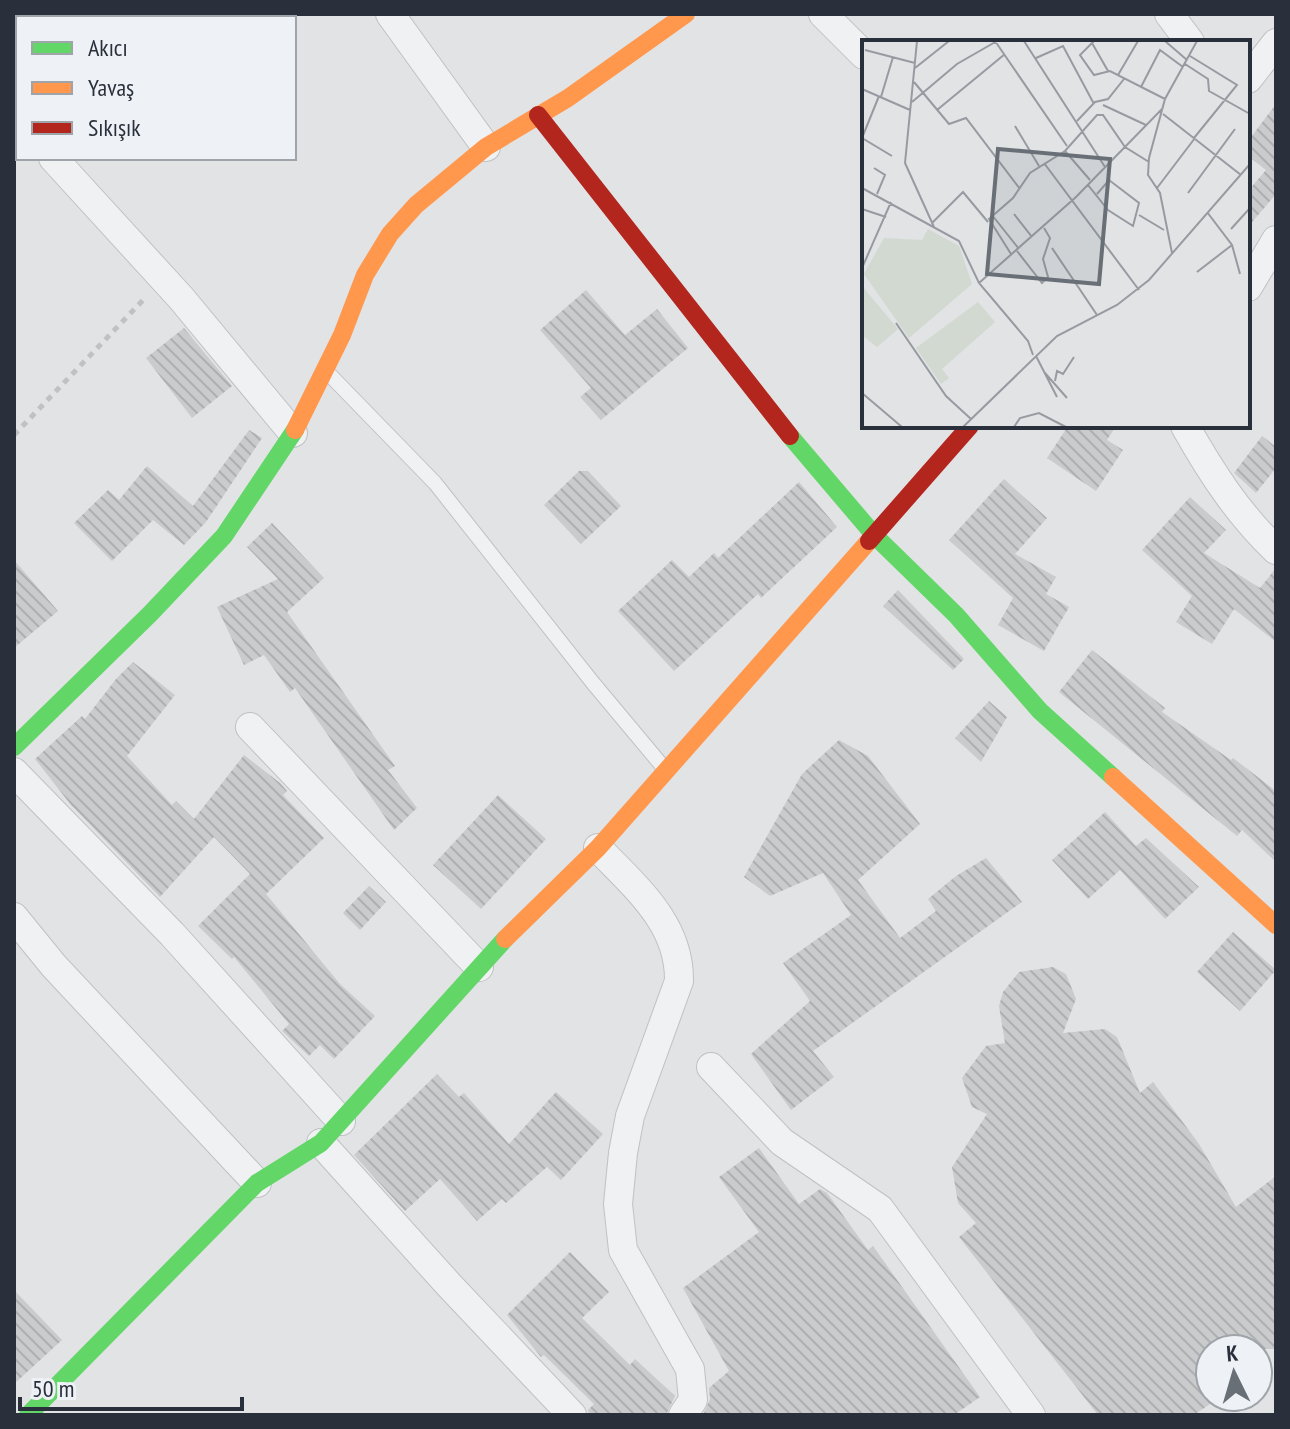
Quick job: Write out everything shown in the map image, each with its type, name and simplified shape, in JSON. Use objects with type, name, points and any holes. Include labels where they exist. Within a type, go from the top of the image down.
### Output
[{"type":"street","points":[[390,14],[486,147]]},
{"type":"street","points":[[14,747],[150,614],[224,536],[293,433],[342,335],[365,275],[390,234],[416,205],[486,147],[568,98],[686,14]]},
{"type":"street","points":[[823,14],[862,53]]},
{"type":"street","points":[[1169,14],[1188,40]]},
{"type":"street","points":[[1250,76],[1276,43]]},
{"type":"street","points":[[538,115],[765,407],[875,536],[956,615],[1040,711],[1276,925]]},
{"type":"street","points":[[55,160],[164,279],[293,433]]},
{"type":"street","points":[[1250,284],[1276,240]]},
{"type":"street","points":[[28,1415],[257,1183],[321,1143],[479,967],[598,848],[968,428]]},
{"type":"street","points":[[1186,428],[1212,475],[1252,527],[1276,550]]},
{"type":"street","points":[[250,727],[479,967]]},
{"type":"street","points":[[14,772],[172,934],[341,1121]]},
{"type":"street","points":[[598,848],[658,911],[679,960],[679,981],[630,1116],[618,1204],[623,1250],[690,1369],[693,1400],[683,1415]]},
{"type":"street","points":[[14,917],[54,966],[257,1183]]},
{"type":"street","points":[[711,1067],[782,1142],[880,1209],[1031,1415]]},
{"type":"street","points":[[321,1143],[572,1415]]},
{"type":"lane","points":[[325,369],[435,483],[666,770]]},
{"type":"path","points":[[14,435],[164,279]]},
{"type":"building","points":[[1276,104],[1276,194],[1250,225],[1250,189],[1266,170],[1250,158],[1250,138]]},
{"type":"building","points":[[586,290],[625,335],[657,309],[688,348],[601,420],[580,397],[591,388],[540,330]]},
{"type":"building","points":[[184,328],[232,386],[192,418],[146,358]]},
{"type":"building","points":[[1067,428],[1115,428],[1107,440],[1123,450],[1096,491],[1047,458]]},
{"type":"building","points":[[249,430],[262,438],[206,522],[184,545],[153,520],[112,561],[74,523],[108,490],[119,500],[147,466],[193,506]]},
{"type":"building","points":[[1262,436],[1276,447],[1276,468],[1256,493],[1234,473]]},
{"type":"building","points":[[579,471],[588,471],[621,506],[581,544],[544,505]]},
{"type":"building","points":[[1004,479],[1047,518],[1015,554],[1056,577],[1046,594],[1069,607],[1044,651],[998,625],[1013,598],[949,540]]},
{"type":"building","points":[[799,482],[837,527],[761,598],[758,594],[674,671],[618,611],[672,560],[689,577],[714,553],[718,558]]},
{"type":"building","points":[[1190,497],[1226,530],[1204,553],[1260,588],[1276,568],[1276,642],[1234,609],[1212,644],[1176,622],[1192,596],[1142,550]]},
{"type":"building","points":[[272,523],[324,578],[287,612],[395,766],[388,770],[417,808],[394,830],[295,688],[290,692],[264,655],[244,665],[217,607],[278,579],[247,547]]},
{"type":"building","points":[[14,560],[58,611],[14,648]]},
{"type":"building","points":[[898,590],[964,659],[953,670],[883,606]]},
{"type":"building","points":[[1092,650],[1165,708],[1162,712],[1231,760],[1233,758],[1276,791],[1276,862],[1242,830],[1237,836],[1059,692]]},
{"type":"building","points":[[133,662],[175,695],[127,756],[172,805],[176,801],[194,819],[244,755],[280,783],[287,791],[283,795],[324,838],[266,894],[340,984],[375,1016],[334,1059],[320,1045],[309,1056],[282,1031],[289,1024],[234,957],[232,959],[198,926],[250,874],[214,837],[160,897],[71,805],[35,759],[82,716],[85,719]]},
{"type":"building","points":[[989,701],[1007,717],[981,762],[955,738]]},
{"type":"building","points":[[839,740],[868,756],[920,824],[858,880],[900,938],[936,911],[928,899],[956,876],[986,858],[1022,902],[813,1051],[834,1077],[791,1110],[751,1054],[810,1001],[783,963],[851,915],[823,873],[770,896],[744,877],[802,774]]},
{"type":"building","points":[[498,795],[546,839],[481,909],[433,865]]},
{"type":"building","points":[[1105,812],[1136,846],[1146,838],[1199,887],[1165,919],[1120,870],[1088,899],[1052,860]]},
{"type":"building","points":[[369,886],[386,902],[360,930],[343,913]]},
{"type":"building","points":[[1233,932],[1276,970],[1240,1011],[1197,972]]},
{"type":"building","points":[[1053,967],[1066,974],[1076,999],[1063,1033],[1105,1029],[1117,1037],[1140,1093],[1153,1082],[1199,1144],[1236,1207],[1276,1176],[1276,1349],[1274,1333],[1194,1333],[1194,1413],[1197,1413],[1194,1415],[1098,1415],[959,1237],[976,1223],[958,1203],[952,1167],[987,1114],[972,1107],[962,1078],[986,1046],[1005,1043],[999,1006],[1003,992],[1019,972]]},
{"type":"building","points":[[437,1074],[459,1097],[464,1093],[509,1144],[556,1092],[603,1134],[561,1180],[547,1167],[506,1203],[502,1199],[477,1221],[440,1179],[405,1211],[354,1155]]},
{"type":"building","points":[[759,1148],[799,1204],[820,1189],[827,1193],[868,1250],[873,1246],[980,1397],[954,1415],[703,1415],[710,1399],[709,1388],[729,1371],[683,1288],[759,1232],[719,1177]]},
{"type":"building","points":[[570,1252],[609,1292],[582,1318],[630,1365],[635,1359],[675,1396],[666,1415],[589,1415],[588,1410],[594,1404],[544,1355],[541,1357],[507,1315]]},
{"type":"building","points":[[14,1290],[62,1340],[14,1384]]},
{"type":"traffic: fast","points":[[14,747],[150,614],[224,536],[295,430]]},
{"type":"traffic: fast","points":[[790,436],[875,536],[956,615],[1040,711],[1113,777]]},
{"type":"traffic: fast","points":[[28,1415],[257,1183],[321,1143],[505,939]]},
{"type":"traffic: slow","points":[[295,430],[342,335],[365,275],[390,234],[416,205],[486,147],[568,98],[686,14]]},
{"type":"traffic: slow","points":[[505,939],[598,848],[869,541]]},
{"type":"traffic: slow","points":[[1113,777],[1276,925]]},
{"type":"traffic: jam","points":[[538,115],[790,436]]},
{"type":"traffic: jam","points":[[869,541],[968,428]]}]
